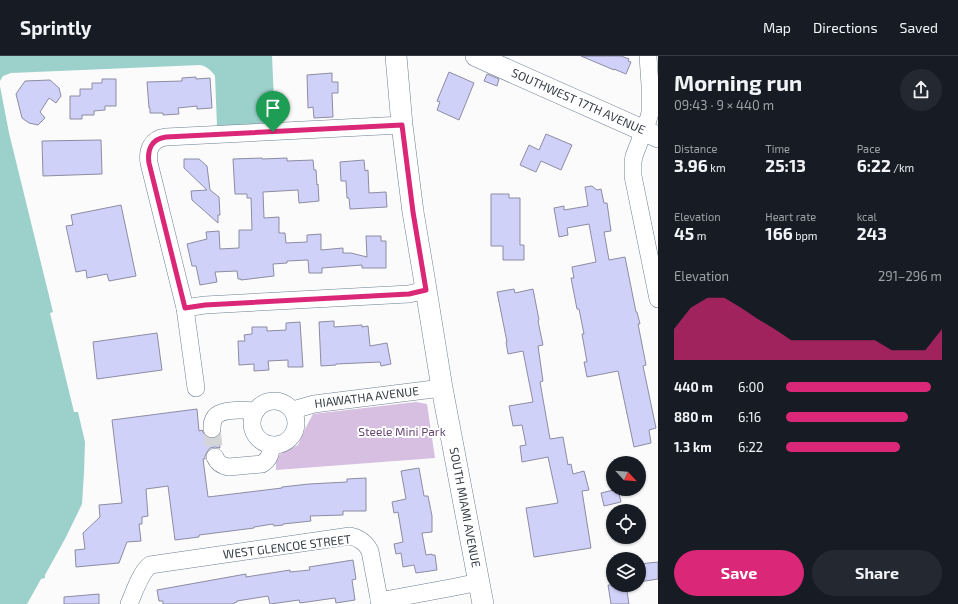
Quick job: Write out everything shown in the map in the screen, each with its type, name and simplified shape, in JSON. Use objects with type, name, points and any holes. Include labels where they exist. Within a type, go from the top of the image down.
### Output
[{"type":"main road","name":"SOUTH MIAMI AVENUE","points":[[396,56],[402,125],[413,212],[442,388],[483,604]]},
{"type":"main road","name":"SOUTHWEST 17TH AVENUE","points":[[476,56],[651,134]]},
{"type":"street","points":[[648,56],[650,94],[650,113],[648,120],[651,134],[634,156],[633,176],[658,299]]},
{"type":"street","points":[[196,388],[185,308],[149,163],[149,151],[152,145],[158,139],[166,137],[402,125]]},
{"type":"street","points":[[185,308],[205,305],[409,294],[426,290]]},
{"type":"street","name":"HIAWATHA AVENUE","points":[[293,410],[314,404],[442,388]]},
{"type":"street","points":[[271,401],[283,402],[293,410],[297,421],[296,427],[292,437],[287,441],[277,445],[271,445],[261,441],[254,432],[252,422],[256,411],[265,403],[271,401]]},
{"type":"street","points":[[212,429],[212,422],[218,414],[223,412],[244,410],[256,411]]},
{"type":"street","points":[[215,458],[220,464],[229,467],[262,464],[267,461],[271,453],[271,445]]},
{"type":"street","name":"WEST GLENCOE STREET","points":[[129,604],[141,577],[150,565],[350,536],[363,541],[370,551],[380,602]]},
{"type":"street","points":[[380,602],[479,582]]},
{"type":"green space","name":"Steele Mini Park","points":[[416,402],[427,404],[435,458],[276,470],[276,457],[298,445],[313,414]]},
{"type":"water","points":[[0,56],[272,56],[275,123],[217,126],[215,76],[208,69],[200,65],[11,73],[3,76],[0,81]]},
{"type":"water","points":[[0,86],[9,133],[53,312],[50,313],[74,412],[78,412],[85,442],[82,504],[45,575],[45,578],[41,579],[27,604],[0,604]]},
{"type":"building","points":[[581,56],[621,56],[629,59],[628,61],[631,62],[626,74]]},
{"type":"building","points":[[449,72],[474,83],[459,120],[437,110],[440,102],[437,101]]},
{"type":"building","points":[[332,73],[332,82],[338,82],[338,93],[332,93],[333,117],[314,118],[313,107],[308,108],[307,75]]},
{"type":"building","points":[[487,74],[499,79],[497,86],[484,81]]},
{"type":"building","points":[[196,77],[196,79],[210,78],[212,108],[197,109],[197,106],[178,108],[179,114],[163,115],[163,113],[150,113],[147,82],[182,81],[182,78]]},
{"type":"building","points":[[102,79],[116,79],[116,106],[105,106],[105,110],[94,111],[94,115],[82,115],[82,119],[70,119],[70,96],[80,96],[80,89],[92,89],[92,83],[102,83]]},
{"type":"building","points":[[50,80],[59,88],[61,96],[56,103],[49,98],[40,112],[45,118],[38,125],[29,123],[22,118],[16,94],[25,81]]},
{"type":"building","points":[[546,134],[572,145],[561,170],[541,161],[536,172],[520,165],[529,145],[539,150]]},
{"type":"building","points":[[101,140],[102,174],[43,176],[42,141]]},
{"type":"building","points":[[287,158],[287,161],[313,160],[314,170],[316,170],[319,201],[299,203],[298,190],[263,192],[264,218],[279,217],[279,233],[285,233],[286,243],[307,242],[307,235],[321,234],[321,250],[343,248],[343,253],[351,253],[367,257],[366,236],[381,236],[381,241],[386,241],[386,268],[362,268],[362,265],[322,268],[322,273],[309,273],[308,260],[287,261],[287,263],[273,264],[274,276],[241,280],[238,279],[237,271],[215,272],[217,282],[200,285],[196,266],[192,266],[187,244],[207,239],[206,232],[219,231],[220,249],[239,248],[239,230],[252,230],[251,198],[247,198],[247,194],[235,194],[233,159]]},
{"type":"building","points":[[184,159],[199,159],[207,166],[210,190],[219,197],[220,215],[218,215],[218,223],[192,200],[191,191],[207,190],[184,168]]},
{"type":"building","points":[[364,160],[365,171],[368,170],[369,193],[386,192],[387,207],[350,209],[349,198],[347,198],[346,181],[341,181],[340,162]]},
{"type":"building","points":[[592,186],[597,190],[601,189],[604,203],[607,203],[611,231],[604,232],[609,260],[625,257],[636,312],[640,324],[638,324],[646,365],[643,366],[656,428],[649,430],[651,443],[634,447],[618,371],[587,377],[584,362],[587,362],[582,334],[584,334],[571,278],[574,278],[572,267],[596,262],[589,224],[567,228],[568,235],[559,237],[554,208],[564,206],[564,210],[588,206],[585,187]]},
{"type":"building","points":[[491,194],[509,194],[509,198],[520,198],[520,245],[524,245],[524,260],[503,260],[503,246],[491,246]]},
{"type":"building","points":[[121,205],[136,276],[109,281],[107,274],[87,278],[86,270],[76,272],[66,226],[73,225],[71,215]]},
{"type":"building","points":[[514,289],[515,293],[533,289],[543,345],[538,346],[543,381],[540,382],[550,439],[563,437],[568,465],[571,464],[573,474],[584,471],[589,490],[582,491],[591,548],[534,557],[526,508],[558,503],[548,457],[522,462],[520,446],[526,445],[522,425],[513,426],[509,406],[533,402],[523,351],[508,354],[497,292]]},
{"type":"building","points":[[334,321],[334,327],[368,326],[370,346],[387,343],[391,364],[381,366],[380,362],[321,366],[319,322]]},
{"type":"building","points":[[300,322],[303,367],[288,367],[288,360],[268,361],[269,370],[254,371],[254,364],[239,365],[238,341],[245,341],[244,335],[252,334],[252,327],[267,327],[267,331],[286,330],[286,323]]},
{"type":"building","points":[[157,333],[162,370],[97,379],[93,342]]},
{"type":"building","points":[[197,409],[199,431],[202,430],[207,438],[212,439],[218,436],[220,448],[210,448],[205,456],[205,459],[203,459],[208,497],[309,484],[347,482],[347,479],[366,478],[366,511],[343,511],[343,515],[310,516],[311,521],[274,526],[273,524],[175,540],[168,486],[146,489],[148,516],[142,517],[142,524],[139,524],[141,541],[127,542],[119,563],[76,567],[75,550],[85,549],[83,533],[100,517],[99,505],[122,503],[112,420]]},
{"type":"building","points":[[419,468],[424,496],[428,496],[432,516],[432,532],[422,533],[426,555],[435,555],[437,570],[416,573],[414,565],[403,567],[401,553],[396,554],[394,544],[403,542],[398,512],[394,513],[392,502],[406,499],[401,471]]},
{"type":"building","points":[[606,492],[606,496],[620,496],[621,502],[606,504],[604,506],[601,493]]},
{"type":"building","points":[[353,560],[356,579],[352,580],[355,600],[336,603],[335,598],[300,603],[299,600],[270,604],[268,596],[237,601],[234,604],[163,604],[163,601],[159,601],[157,590],[246,574],[246,577],[290,570],[290,572],[310,570],[309,567]]},
{"type":"building","points":[[658,562],[658,579],[646,581],[646,563]]},
{"type":"building","points":[[609,592],[627,592],[629,604],[611,604]]},
{"type":"building","points":[[99,594],[99,604],[64,604],[64,597]]},
{"type":"tunnel","points":[[212,429],[215,457]]},
{"type":"route","points":[[402,125],[413,212],[426,290],[409,294],[205,305],[185,308],[148,159],[149,151],[153,142],[166,137],[273,132],[402,125]]}]
